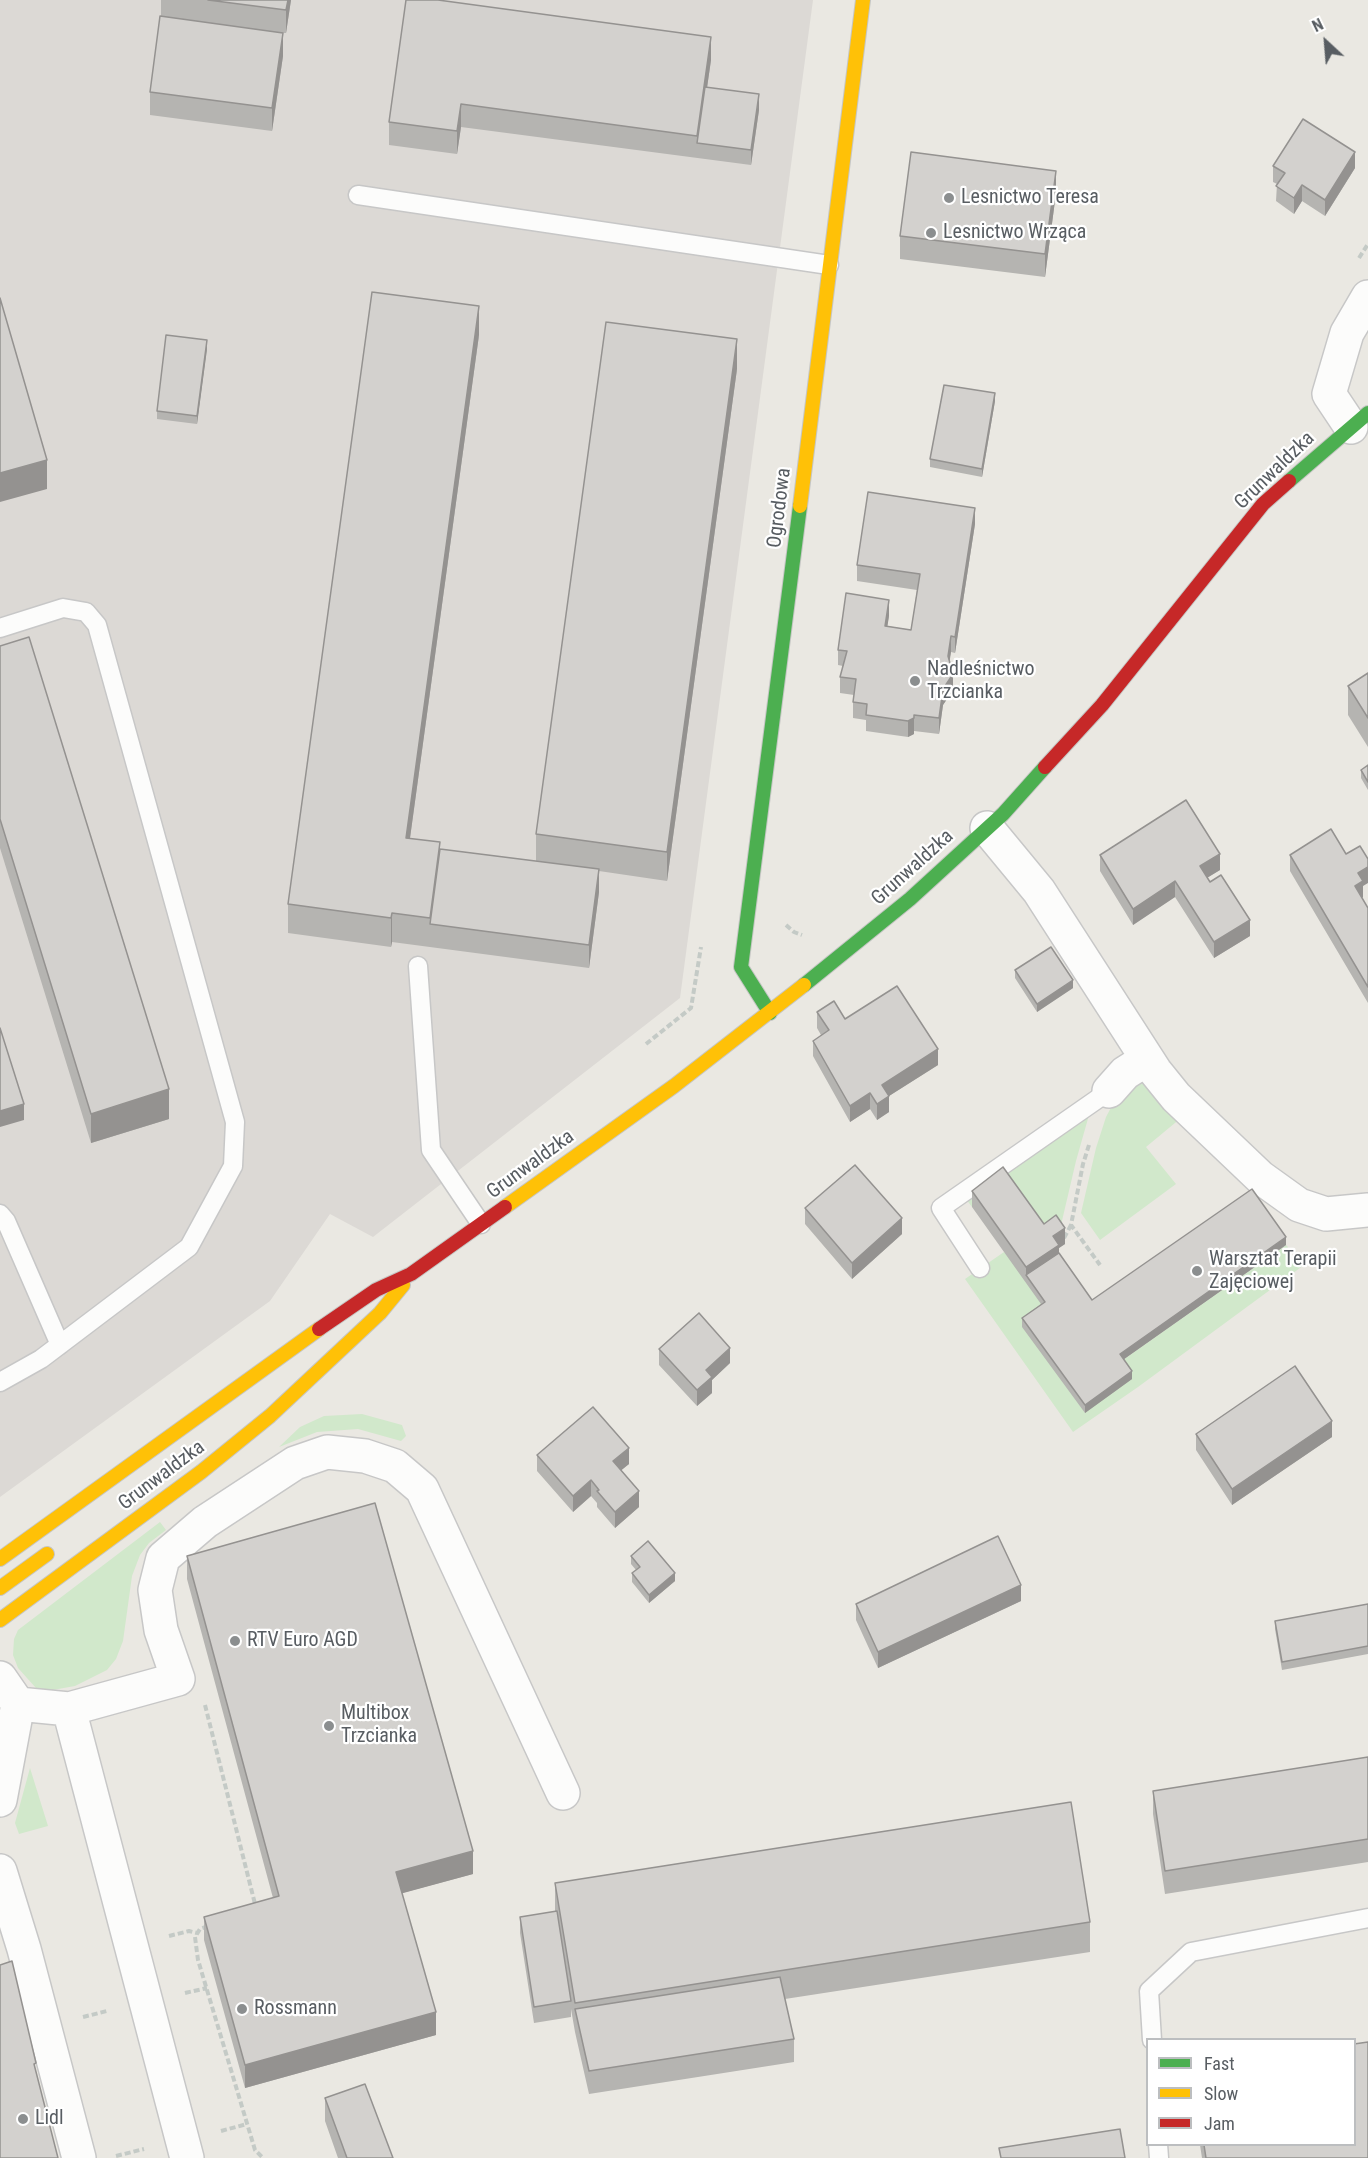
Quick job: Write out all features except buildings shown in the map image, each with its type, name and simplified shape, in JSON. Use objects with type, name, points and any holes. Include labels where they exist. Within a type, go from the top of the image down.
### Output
[{"type":"main road","name":"Ogrodowa","points":[[770,1013],[741,967],[863,0]]},
{"type":"main road","name":"Grunwaldzka","points":[[0,1559],[275,1360],[376,1290],[411,1274],[674,1086],[770,1013],[910,899],[1003,814],[1102,705],[1263,504],[1359,420]]},
{"type":"main road","name":"Grunwaldzka","points":[[0,1620],[201,1472],[270,1416],[380,1313],[411,1274]]},
{"type":"main road","points":[[252,1394],[275,1360]]},
{"type":"main road","points":[[0,1588],[58,1545]]},
{"type":"street","points":[[1359,420],[1329,394],[1347,333],[1368,297]]},
{"type":"street","points":[[987,828],[1039,891],[1147,1059],[1176,1097],[1260,1177],[1299,1206],[1326,1214],[1368,1210]]},
{"type":"street","points":[[1109,1091],[1125,1073],[1147,1059]]},
{"type":"street","points":[[0,1800],[9,1691],[69,1709],[178,1679],[161,1630],[155,1590],[163,1558],[205,1522],[295,1463],[327,1452],[365,1456],[395,1466],[422,1489],[563,1792]]},
{"type":"street","points":[[69,1709],[188,2158]]},
{"type":"street","points":[[0,1871],[24,1949],[79,2158]]},
{"type":"lane","points":[[358,195],[829,266]]},
{"type":"lane","points":[[0,628],[63,608],[86,612],[97,625],[235,1122],[232,1166],[189,1247],[41,1359],[0,1382]]},
{"type":"lane","points":[[418,966],[431,1150],[481,1224]]},
{"type":"lane","points":[[980,1268],[941,1208],[1109,1091]]},
{"type":"lane","points":[[0,1214],[6,1221],[60,1345]]},
{"type":"lane","points":[[1152,2038],[1149,1991],[1191,1952],[1368,1918]]},
{"type":"path","points":[[646,1044],[691,1008]]},
{"type":"path","points":[[1064,1238],[1071,1224],[1083,1164],[1098,1116],[1109,1091]]},
{"type":"path","points":[[1071,1224],[1100,1264]]},
{"type":"path","points":[[203,1697],[257,1912]]},
{"type":"path","points":[[211,1925],[200,1929],[195,1937],[198,1960],[255,2150],[263,2158]]},
{"type":"path","points":[[44,2026],[146,2002]]},
{"type":"shaded area","points":[[0,0],[813,0],[680,998],[373,1237],[330,1214],[270,1301],[0,1497]]},
{"type":"green space","points":[[1145,1071],[1181,1118],[1146,1147],[1176,1184],[1100,1240],[1081,1213],[1096,1148],[1106,1117],[1114,1102]]},
{"type":"green space","points":[[1091,1108],[1061,1225],[1044,1239],[1003,1183],[972,1207],[966,1199]]},
{"type":"green space","points":[[1286,1245],[1288,1247],[1286,1251],[1304,1265],[1073,1432],[965,1279],[1004,1252],[1120,1362]]},
{"type":"green space","points":[[362,1414],[402,1425],[406,1436],[401,1441],[358,1429],[317,1432],[279,1447],[300,1427],[324,1416]]},
{"type":"green space","points":[[160,1522],[166,1530],[149,1543],[140,1555],[132,1576],[123,1641],[116,1659],[107,1670],[75,1686],[47,1691],[36,1688],[18,1668],[13,1655],[14,1639],[18,1630]]},
{"type":"green space","points":[[30,1768],[48,1826],[19,1834],[15,1823]]},
{"type":"traffic: fast","points":[[1289,481],[1368,413]]},
{"type":"traffic: fast","points":[[770,1013],[741,967],[800,506]]},
{"type":"traffic: fast","points":[[804,985],[910,899],[1003,814],[1045,767]]},
{"type":"traffic: slow","points":[[800,506],[863,0]]},
{"type":"traffic: slow","points":[[505,1207],[674,1086],[804,985]]},
{"type":"traffic: slow","points":[[0,1620],[201,1472],[270,1416],[380,1313],[403,1285]]},
{"type":"traffic: slow","points":[[0,1559],[319,1329]]},
{"type":"traffic: slow","points":[[0,1588],[47,1554]]},
{"type":"traffic: jam","points":[[1045,767],[1102,705],[1263,504],[1289,481]]},
{"type":"traffic: jam","points":[[319,1329],[376,1290],[411,1274],[505,1207]]},
{"type":"place","name":"Lesnictwo Teresa","points":[[949,198]]},
{"type":"place","name":"Lesnictwo Wrząca","points":[[931,233]]},
{"type":"place","name":"Nadleśnictwo Trzcianka","points":[[915,681]]},
{"type":"place","name":"Warsztat Terapii Zajęciowej","points":[[1197,1271]]},
{"type":"place","name":"RTV Euro AGD","points":[[235,1641]]},
{"type":"place","name":"Multibox Trzcianka","points":[[329,1726]]},
{"type":"place","name":"Rossmann","points":[[242,2009]]},
{"type":"place","name":"Lidl","points":[[23,2119]]}]
